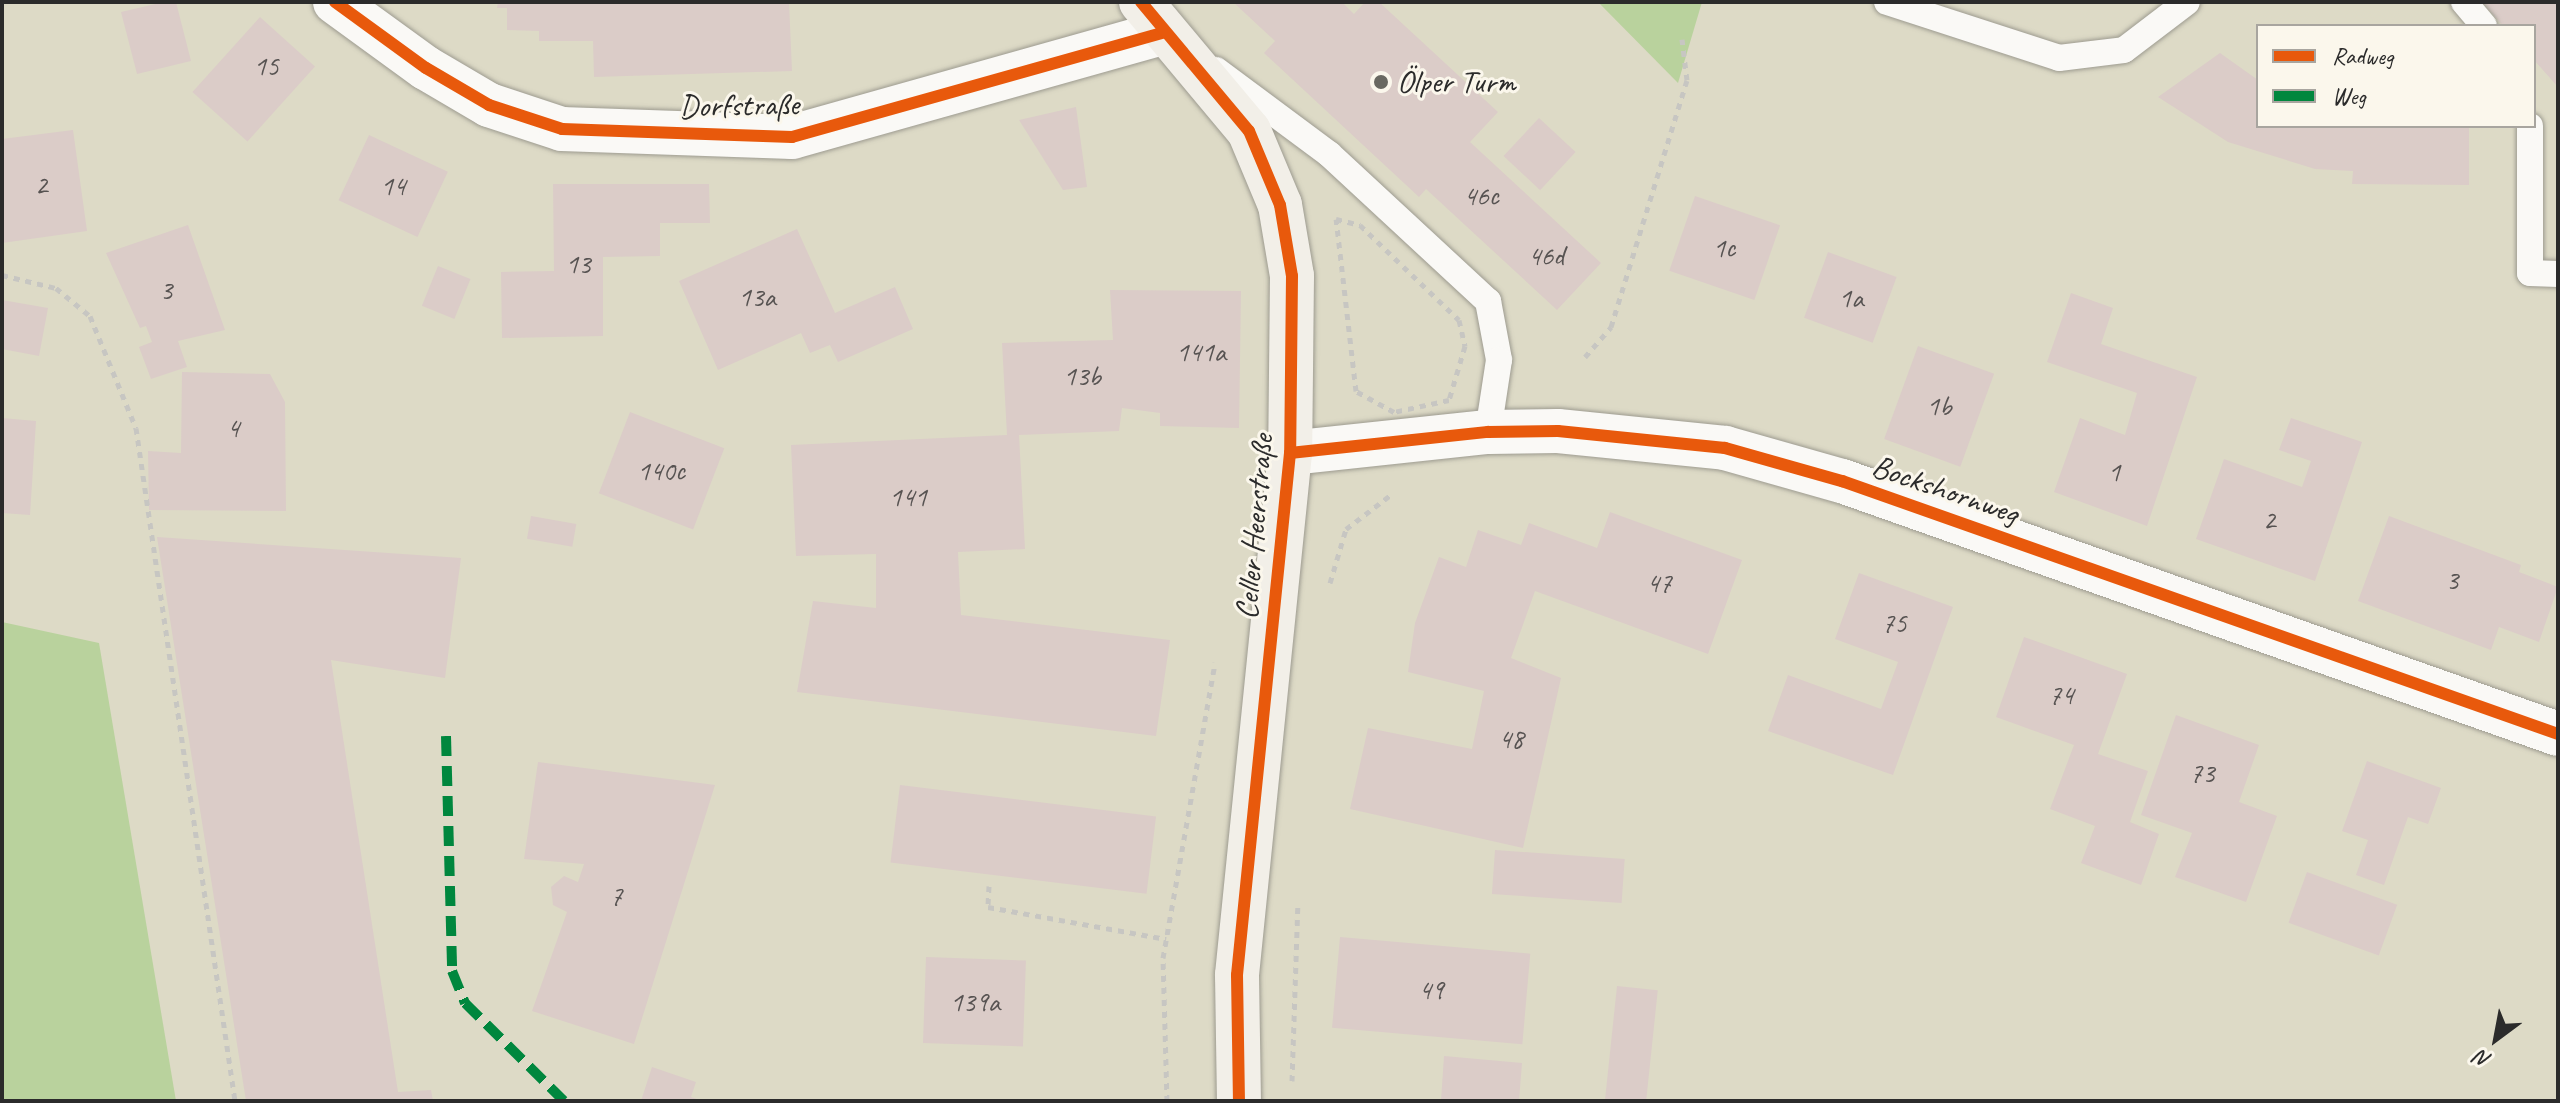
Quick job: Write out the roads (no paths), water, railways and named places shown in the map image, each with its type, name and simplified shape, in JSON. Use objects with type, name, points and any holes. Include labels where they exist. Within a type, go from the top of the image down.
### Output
[{"type":"main road","name":"Celler Heerstraße","points":[[1153,17],[1249,131],[1280,205],[1292,276],[1290,453],[1237,975],[1239,1101]]},
{"type":"street","name":"Dorfstraße","points":[[335,2],[426,68],[489,105],[562,129],[792,137],[1153,17]]},
{"type":"street","name":"Bockshornweg","points":[[1290,453],[1488,432],[1558,431],[1725,448],[1842,481],[2558,734]]},
{"type":"lane","points":[[1887,2],[2059,58],[2124,50],[2187,2]]},
{"type":"lane","points":[[2464,2],[2482,24]]},
{"type":"lane","points":[[1153,17],[1329,154],[1488,301],[1499,360],[1488,432]]},
{"type":"lane","points":[[2530,128],[2530,273],[2558,274]]},
{"type":"place","name":"Ölper Turm","points":[[1381,82]]}]
